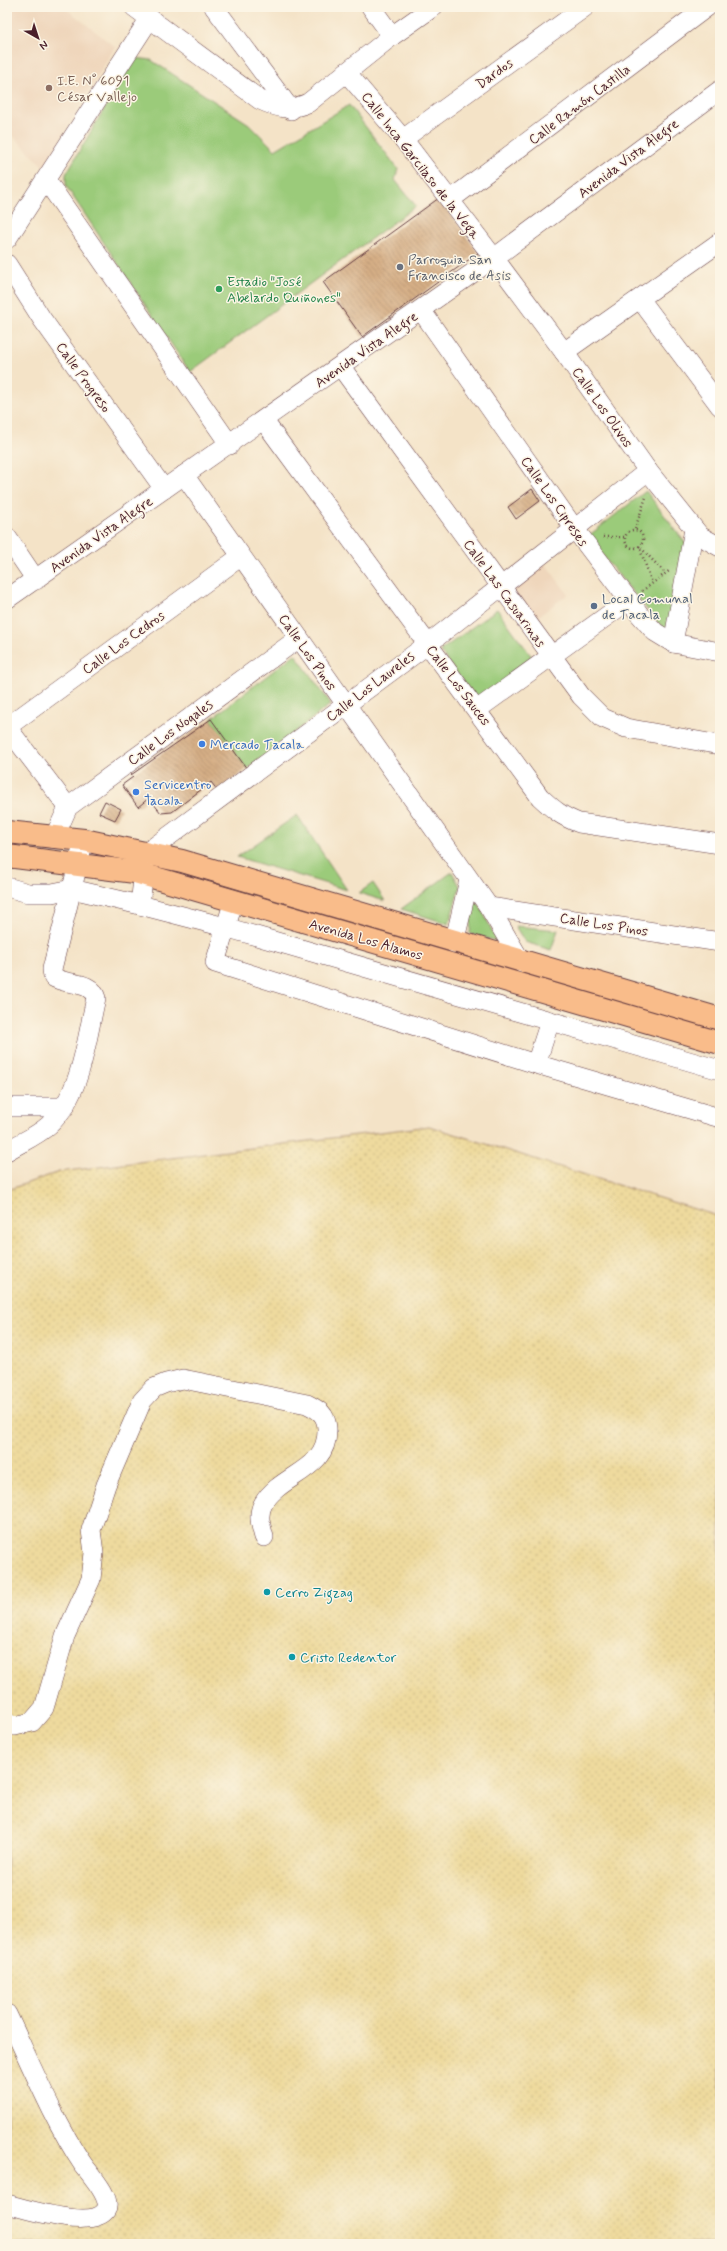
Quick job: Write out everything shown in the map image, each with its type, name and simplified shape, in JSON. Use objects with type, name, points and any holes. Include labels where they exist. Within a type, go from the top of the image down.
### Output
[{"type":"main road","name":"Avenida Los Alamos","points":[[7,832],[84,840],[146,853],[242,878],[454,943],[720,1019]]},
{"type":"main road","name":"Avenida Los Alamos","points":[[7,856],[78,863],[143,875],[234,900],[720,1043]]},
{"type":"street","points":[[134,7],[260,100],[274,107],[291,110],[308,103],[392,36],[433,7]]},
{"type":"street","points":[[214,7],[291,110]]},
{"type":"street","points":[[371,7],[392,36]]},
{"type":"street","name":"Dardos","points":[[403,139],[585,7]]},
{"type":"street","name":"Calle Ramón Castilla","points":[[450,200],[707,7]]},
{"type":"street","points":[[7,239],[150,18]]},
{"type":"street","name":"Calle Inca Garcilaso de la Vega","points":[[346,72],[403,139],[494,258]]},
{"type":"street","name":"Avenida Vista Alegre","points":[[7,600],[184,475],[230,445],[341,367],[717,98]]},
{"type":"street","points":[[46,180],[230,445]]},
{"type":"street","points":[[564,352],[720,242]]},
{"type":"street","name":"Calle Los Olivos","points":[[494,258],[564,352],[648,471],[700,536],[720,547]]},
{"type":"street","name":"Calle Progreso","points":[[7,264],[42,319],[164,489]]},
{"type":"street","points":[[640,299],[720,406]]},
{"type":"street","name":"Calle Los Cipreses","points":[[421,310],[574,528],[655,632],[673,643],[720,652]]},
{"type":"street","name":"Calle Las Casuarinas","points":[[341,367],[551,656],[581,696],[603,718],[626,728],[650,734],[720,745]]},
{"type":"street","name":"Calle Los Sauces","points":[[264,420],[428,644],[478,709],[540,797],[560,816],[579,823],[720,844]]},
{"type":"street","name":"Calle Los Laureles","points":[[146,853],[428,644],[499,586],[648,471]]},
{"type":"street","name":"Calle Los Pinos","points":[[184,475],[240,557],[299,638],[344,705],[489,906],[522,963]]},
{"type":"street","points":[[673,643],[694,529]]},
{"type":"street","points":[[7,537],[36,580]]},
{"type":"street","name":"Calle Los Cedros","points":[[7,726],[240,557]]},
{"type":"street","points":[[478,709],[629,600]]},
{"type":"street","name":"Calle Los Nogales","points":[[54,838],[68,807],[299,638]]},
{"type":"street","points":[[7,726],[68,807]]},
{"type":"street","points":[[7,1152],[48,1126],[65,1107],[78,1077],[96,998],[94,991],[88,986],[61,982],[53,977],[52,969],[84,840]]},
{"type":"street","points":[[140,905],[146,853]]},
{"type":"street","points":[[454,943],[469,880]]},
{"type":"street","points":[[7,887],[28,893],[52,893],[72,888],[140,905],[225,927],[720,1070]]},
{"type":"street","points":[[234,900],[215,964],[536,1064],[720,1118]]},
{"type":"street","name":"Calle Los Pinos","points":[[489,906],[720,942]]},
{"type":"street","points":[[536,1064],[544,1019],[545,992],[551,971]]},
{"type":"street","points":[[7,1107],[65,1107]]},
{"type":"street","points":[[7,1723],[22,1725],[32,1722],[44,1708],[65,1636],[91,1578],[94,1553],[91,1530],[106,1485],[142,1401],[154,1388],[166,1383],[183,1379],[307,1404],[319,1410],[326,1418],[327,1438],[322,1454],[304,1471],[272,1493],[263,1504],[259,1514],[264,1537]]},
{"type":"street","points":[[7,2014],[46,2096],[82,2162],[100,2187],[108,2203],[106,2210],[99,2217],[88,2219],[35,2211],[7,2204]]},
{"type":"path","points":[[635,529],[646,496],[648,471]]},
{"type":"path","points":[[639,546],[630,548],[624,541],[627,532],[635,529],[641,532],[643,538],[639,546],[652,583]]},
{"type":"path","points":[[639,546],[666,573]]},
{"type":"path","points":[[629,600],[689,556]]},
{"type":"shaded area","name":"I.E. N° 6091 César Vallejo","points":[[7,7],[64,7],[115,47],[44,167],[7,130]]},
{"type":"shaded area","points":[[544,562],[568,594],[535,619],[511,588]]},
{"type":"green space","name":"Estadio \"José Abelardo Quiñones\"","points":[[136,58],[151,60],[249,124],[275,150],[349,105],[398,169],[395,180],[416,206],[190,372],[66,186],[66,174],[131,63]]},
{"type":"green space","points":[[646,491],[686,544],[672,628],[665,631],[587,537]]},
{"type":"green space","points":[[497,609],[535,661],[478,703],[440,651]]},
{"type":"green space","points":[[295,654],[331,704],[247,769],[211,719]]},
{"type":"green space","points":[[297,815],[347,890],[237,857]]},
{"type":"green space","points":[[452,872],[460,886],[449,924],[401,909]]},
{"type":"green space","points":[[373,883],[385,901],[359,893]]},
{"type":"green space","points":[[472,902],[479,904],[497,941],[470,934]]},
{"type":"green space","points":[[515,926],[558,930],[551,950],[525,942]]},
{"type":"sand","points":[[429,1126],[720,1217],[720,2244],[7,2244],[7,1190],[59,1172]]},
{"type":"building","name":"Parroquia San Francisco de Asis","points":[[439,198],[478,253],[362,337],[323,282]]},
{"type":"building","points":[[532,489],[540,501],[516,519],[508,507]]},
{"type":"building","name":"Mercado Tacala","points":[[211,719],[247,769],[218,791],[211,782],[172,812],[161,813],[149,798],[138,807],[122,785],[133,777],[131,775]]},
{"type":"building","name":"Servicentro Tacala","points":[[105,801],[121,809],[115,820],[99,813]]},
{"type":"place","name":"I.E. N° 6091 César Vallejo","points":[[49,88]]},
{"type":"place","name":"Parroquia San Francisco de Asis","points":[[400,267]]},
{"type":"place","name":"Estadio \"José Abelardo Quiñones\"","points":[[219,289]]},
{"type":"place","name":"Local Comunal de Tacala","points":[[594,606]]},
{"type":"place","name":"Mercado Tacala","points":[[202,744]]},
{"type":"place","name":"Servicentro Tacala","points":[[136,792]]},
{"type":"place","name":"Cerro Zigzag","points":[[267,1592]]},
{"type":"place","name":"Cristo Redentor","points":[[292,1657]]}]
